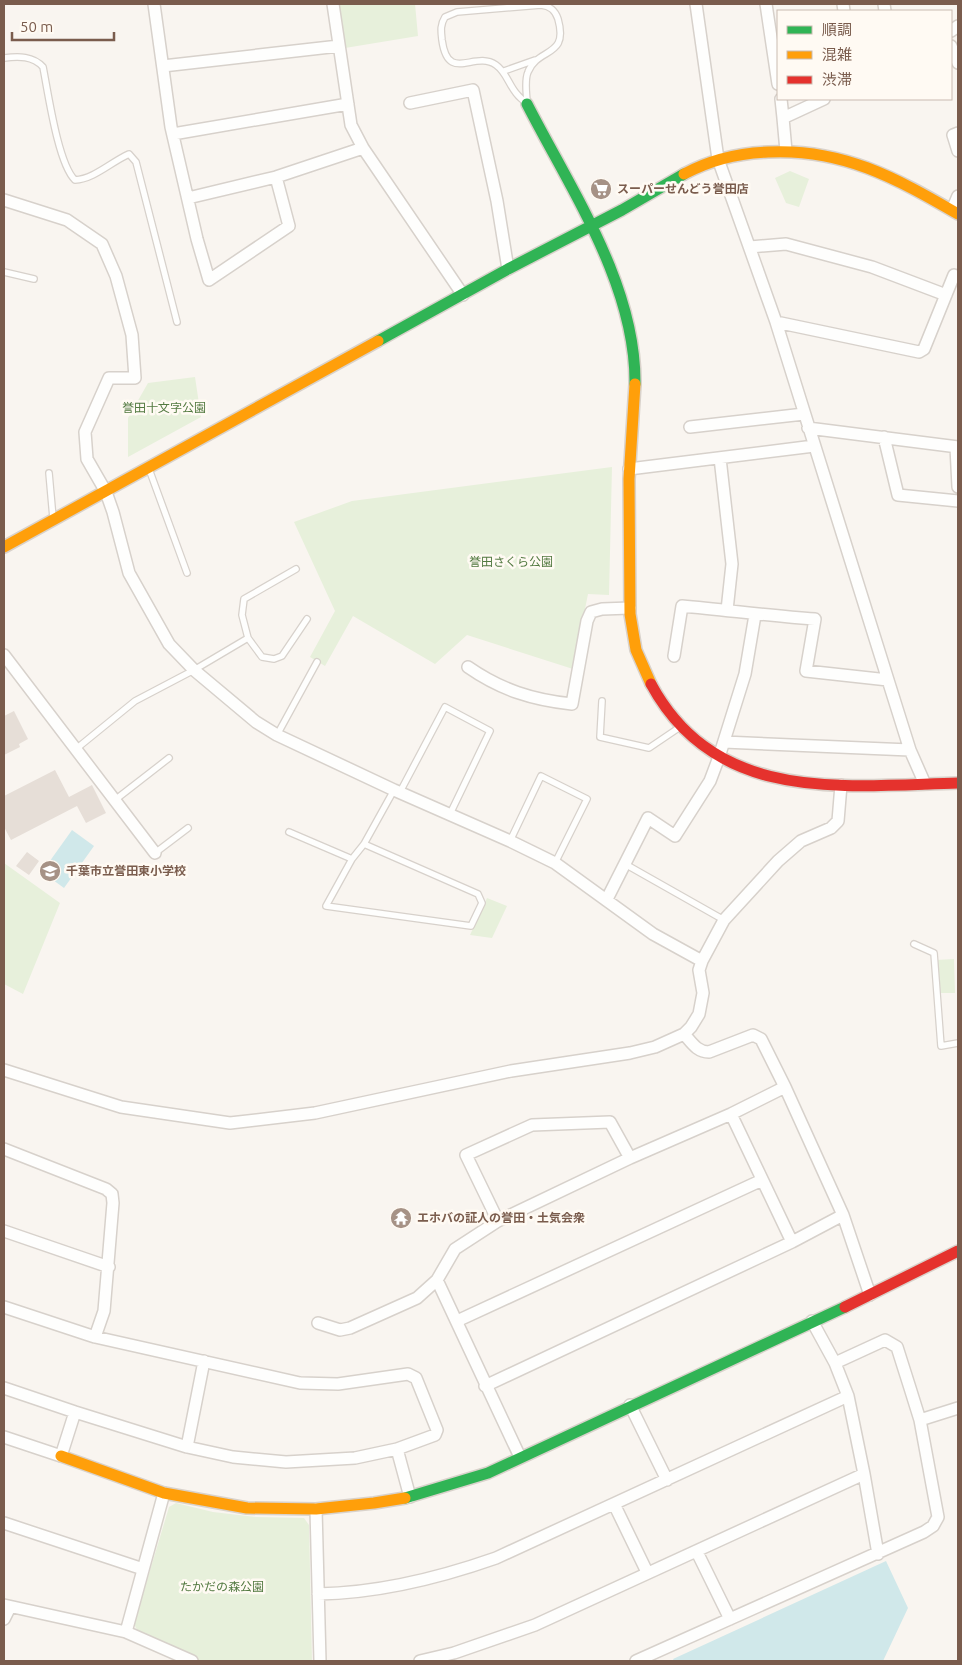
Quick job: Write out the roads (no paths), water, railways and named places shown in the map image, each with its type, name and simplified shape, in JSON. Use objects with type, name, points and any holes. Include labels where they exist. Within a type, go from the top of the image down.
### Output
[{"type":"street","points":[[154,4],[173,134],[209,280],[289,226],[276,177]]},
{"type":"street","points":[[332,4],[351,125],[363,148],[463,294]]},
{"type":"street","points":[[696,4],[718,159],[776,322],[910,750],[925,784]]},
{"type":"street","points":[[766,4],[777,77]]},
{"type":"street","points":[[163,66],[339,46]]},
{"type":"street","points":[[952,48],[958,63]]},
{"type":"street","points":[[410,103],[473,90],[497,201],[508,270]]},
{"type":"street","points":[[780,100],[784,118],[786,151]]},
{"type":"street","points":[[784,118],[822,100]]},
{"type":"street","points":[[173,134],[348,104]]},
{"type":"street","points":[[527,104],[609,262],[630,330],[635,370],[635,400],[629,469],[630,608],[635,647],[645,676],[659,701],[697,742],[719,757],[749,773],[804,784],[958,783]]},
{"type":"street","points":[[958,133],[953,136],[958,151]]},
{"type":"street","points":[[188,198],[276,177],[363,148]]},
{"type":"street","points":[[4,547],[463,294],[591,227],[693,170],[718,159],[786,151],[830,155],[880,172],[955,212],[958,196]]},
{"type":"street","points":[[4,200],[67,220],[90,235],[102,244],[116,276],[132,335],[136,378],[109,378],[85,432],[87,458],[106,492],[129,573],[169,644],[194,670],[256,722],[277,735],[555,862],[653,934],[702,960]]},
{"type":"street","points":[[750,247],[786,244],[872,267],[946,295]]},
{"type":"street","points":[[776,322],[919,352],[924,349],[954,275]]},
{"type":"street","points":[[690,426],[804,414]]},
{"type":"street","points":[[808,428],[957,447],[958,486]]},
{"type":"street","points":[[884,437],[898,495],[958,500]]},
{"type":"street","points":[[629,469],[814,446]]},
{"type":"street","points":[[720,458],[732,564],[727,610]]},
{"type":"street","points":[[674,656],[682,606],[727,610],[755,615],[815,619],[806,671],[888,680]]},
{"type":"street","points":[[468,667],[484,678],[518,693],[542,701],[572,704],[587,621],[591,612],[602,609],[630,608]]},
{"type":"street","points":[[606,899],[648,818],[675,836],[710,781],[745,674],[755,615]]},
{"type":"street","points":[[4,655],[155,853]]},
{"type":"street","points":[[724,742],[910,750]]},
{"type":"street","points":[[4,1070],[121,1108],[230,1123],[315,1112],[511,1071],[630,1053],[655,1047],[684,1034],[699,1014],[703,993],[699,970],[702,960],[724,920],[778,861],[801,841],[831,828],[838,821],[841,785]]},
{"type":"street","points":[[684,1034],[703,1052],[709,1052],[753,1035],[762,1039],[843,1215],[870,1295]]},
{"type":"street","points":[[318,1323],[340,1330],[350,1328],[417,1298],[437,1280],[455,1249],[498,1221],[630,1158],[731,1114],[785,1087]]},
{"type":"street","points":[[731,1114],[792,1242]]},
{"type":"street","points":[[498,1221],[466,1155],[532,1125],[610,1122],[630,1158]]},
{"type":"street","points":[[4,1149],[106,1189],[112,1194],[109,1267],[104,1311],[95,1337]]},
{"type":"street","points":[[457,1321],[762,1180]]},
{"type":"street","points":[[485,1386],[792,1242],[843,1215]]},
{"type":"street","points":[[4,1231],[109,1267]]},
{"type":"street","points":[[4,1438],[164,1493],[247,1508],[316,1509],[410,1497],[488,1473],[630,1405],[870,1295],[958,1251]]},
{"type":"street","points":[[437,1280],[485,1386],[520,1457]]},
{"type":"street","points":[[4,1307],[95,1337],[300,1383],[338,1384],[408,1374],[416,1378],[437,1430],[434,1435],[397,1449],[355,1458],[286,1462],[232,1457],[187,1447],[4,1388]]},
{"type":"street","points":[[812,1322],[835,1363],[848,1396],[878,1554]]},
{"type":"street","points":[[636,1661],[652,1658],[730,1619],[878,1554],[933,1526],[938,1517],[920,1420],[896,1347],[885,1340],[835,1363]]},
{"type":"street","points":[[187,1447],[204,1361]]},
{"type":"street","points":[[318,1594],[343,1594],[391,1587],[468,1568],[526,1545],[848,1396]]},
{"type":"street","points":[[630,1405],[667,1480]]},
{"type":"street","points":[[920,1420],[958,1408]]},
{"type":"street","points":[[60,1456],[75,1412]]},
{"type":"street","points":[[397,1449],[410,1497]]},
{"type":"street","points":[[420,1661],[454,1653],[535,1625],[864,1474]]},
{"type":"street","points":[[126,1632],[164,1493]]},
{"type":"street","points":[[614,1504],[647,1572]]},
{"type":"street","points":[[316,1509],[320,1661]]},
{"type":"street","points":[[4,1523],[143,1569]]},
{"type":"street","points":[[697,1552],[730,1619]]},
{"type":"street","points":[[4,1619],[7,1606],[126,1632],[192,1661]]},
{"type":"lane","points":[[504,71],[538,59],[554,49],[560,41],[558,20],[552,8],[541,5],[457,12],[444,17],[441,27],[446,57],[451,62],[458,64],[489,62],[504,71],[516,92],[527,104]]},
{"type":"lane","points":[[4,58],[17,56],[29,58],[37,60],[43,67],[57,138],[70,176],[75,180],[83,180],[129,154],[136,162],[177,322]]},
{"type":"lane","points":[[527,104],[527,77],[538,59]]},
{"type":"lane","points":[[4,272],[34,279]]},
{"type":"lane","points":[[149,468],[187,572]]},
{"type":"lane","points":[[49,473],[54,521]]},
{"type":"lane","points":[[296,569],[244,599],[242,615],[248,638],[262,657],[274,659],[282,656],[307,619]]},
{"type":"lane","points":[[76,749],[135,701],[194,670],[248,638]]},
{"type":"lane","points":[[277,735],[317,662]]},
{"type":"lane","points":[[602,702],[600,737],[649,748],[682,726]]},
{"type":"lane","points":[[364,844],[478,894],[482,903],[472,926],[326,906],[352,859],[364,844],[397,791],[445,707],[490,731],[450,814]]},
{"type":"lane","points":[[115,800],[169,758]]},
{"type":"lane","points":[[510,841],[541,776],[587,798],[555,862]]},
{"type":"lane","points":[[155,853],[188,828]]},
{"type":"lane","points":[[289,832],[352,859]]},
{"type":"lane","points":[[625,864],[724,920]]},
{"type":"lane","points":[[914,944],[934,953],[940,1046],[958,1043]]},
{"type":"water","points":[[72,830],[94,846],[64,888],[42,872]]},
{"type":"water","points":[[886,1561],[908,1608],[883,1661],[674,1661],[673,1659]]},
{"type":"place","name":"スーパーせんどう誉田店","points":[[601,189]]},
{"type":"place","name":"千葉市立誉田東小学校","points":[[50,871]]},
{"type":"place","name":"エホバの証人の誉田・土気会衆","points":[[401,1218]]},
{"type":"park label","name":"誉田十文字公園","points":[[164,408]]},
{"type":"park label","name":"誉田さくら公園","points":[[511,562]]},
{"type":"park label","name":"たかだの森公園","points":[[222,1587]]}]
